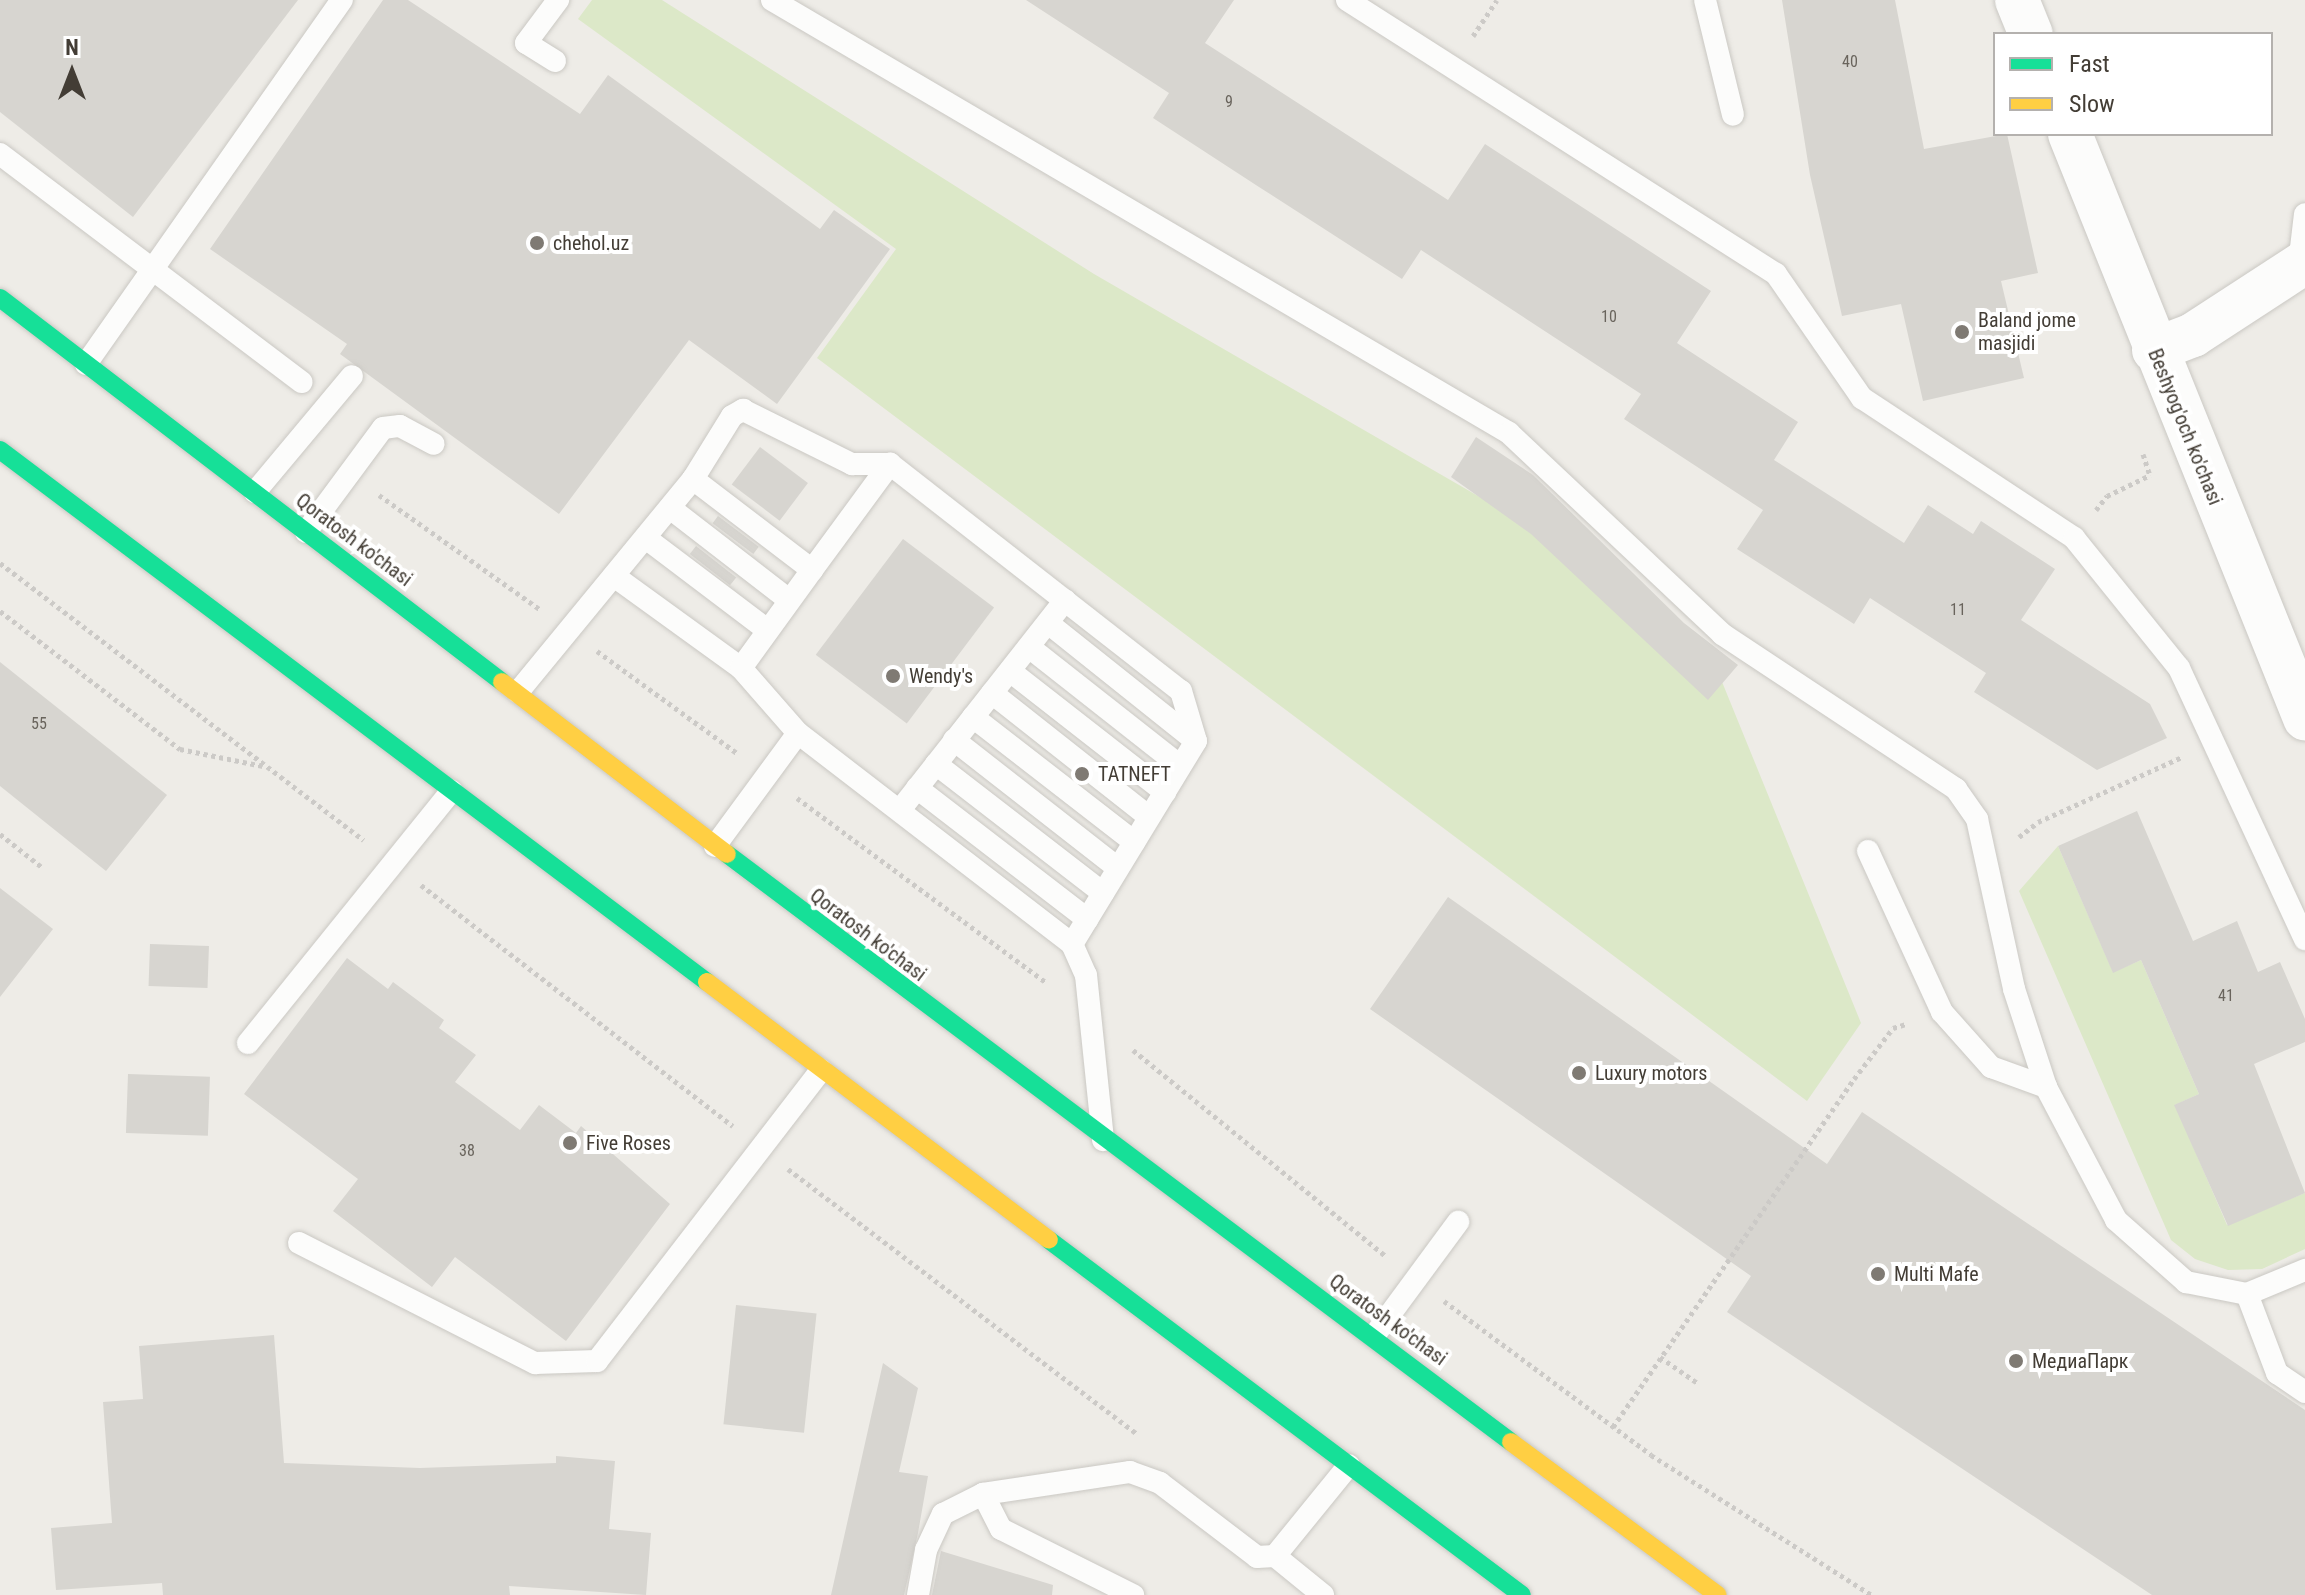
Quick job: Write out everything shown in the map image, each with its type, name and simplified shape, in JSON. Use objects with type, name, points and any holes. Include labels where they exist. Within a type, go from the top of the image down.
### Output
[{"type":"main road","name":"Qoratosh ko'chasi","points":[[0,298],[1103,1141],[1374,1336],[1718,1595]]},
{"type":"main road","points":[[0,450],[1522,1595]]},
{"type":"street","points":[[2017,0],[2030,32]]},
{"type":"street","name":"Beshyog'och ko'chasi","points":[[2071,136],[2154,350],[2305,718]]},
{"type":"street","points":[[2154,350],[2193,335],[2302,264]]},
{"type":"lane","points":[[86,364],[342,0]]},
{"type":"lane","points":[[555,61],[526,43],[558,0]]},
{"type":"lane","points":[[772,0],[1509,433],[1722,634],[1956,789],[1977,819],[1984,864],[2046,1087],[2116,1220],[2186,1282],[2247,1294],[2305,1270]]},
{"type":"lane","points":[[1347,0],[1776,274],[1862,398],[2074,538],[2179,668],[2305,939]]},
{"type":"lane","points":[[1705,0],[1733,115]]},
{"type":"lane","points":[[0,154],[302,382]]},
{"type":"lane","points":[[2302,264],[2305,214]]},
{"type":"lane","points":[[255,492],[352,376]]},
{"type":"lane","points":[[518,692],[566,628],[647,539],[693,479],[732,416],[743,410],[852,464],[890,464],[1181,691],[1196,741],[1072,944]]},
{"type":"lane","points":[[306,532],[383,428],[400,426],[434,444]]},
{"type":"lane","points":[[741,668],[766,629],[890,464]]},
{"type":"lane","points":[[693,479],[812,570]]},
{"type":"lane","points":[[670,508],[789,600]]},
{"type":"lane","points":[[647,539],[766,629]]},
{"type":"lane","points":[[614,576],[741,668],[798,733],[1072,944],[1086,975],[1087,1012],[1103,1141]]},
{"type":"lane","points":[[900,810],[1065,600]]},
{"type":"lane","points":[[1048,623],[1196,741]]},
{"type":"lane","points":[[1029,647],[1180,766]]},
{"type":"lane","points":[[1010,671],[1165,792]]},
{"type":"lane","points":[[992,693],[1149,817]]},
{"type":"lane","points":[[973,717],[1134,842]]},
{"type":"lane","points":[[715,846],[798,733]]},
{"type":"lane","points":[[954,740],[1118,868]]},
{"type":"lane","points":[[936,764],[1103,893]]},
{"type":"lane","points":[[917,788],[1087,919]]},
{"type":"lane","points":[[248,1043],[451,791]]},
{"type":"lane","points":[[1868,851],[1942,1012],[1991,1067],[2046,1087]]},
{"type":"lane","points":[[299,1243],[535,1363],[597,1361],[821,1070]]},
{"type":"lane","points":[[1374,1336],[1413,1278],[1458,1222]]},
{"type":"lane","points":[[2247,1294],[2277,1373],[2305,1392]]},
{"type":"lane","points":[[1275,1556],[1349,1465]]},
{"type":"lane","points":[[918,1595],[926,1550],[943,1514],[983,1494],[1130,1472],[1160,1483],[1257,1557],[1275,1556],[1323,1595]]},
{"type":"lane","points":[[983,1494],[1001,1529],[1133,1595]]},
{"type":"path","points":[[351,475],[566,628],[1087,1012],[1413,1278],[1613,1427],[1872,1595]]},
{"type":"path","points":[[2107,496],[2150,475]]},
{"type":"path","points":[[0,563],[1146,1442]]},
{"type":"path","points":[[0,611],[180,749],[267,766]]},
{"type":"path","points":[[1984,864],[2038,822],[2214,742]]},
{"type":"path","points":[[0,834],[43,868]]},
{"type":"path","points":[[1613,1427],[1854,1079]]},
{"type":"path","points":[[1660,1357],[1699,1384]]},
{"type":"green space","points":[[592,0],[662,0],[1094,274],[1504,511],[1718,672],[1861,1023],[1807,1101],[817,358],[896,249],[578,19]]},
{"type":"green space","points":[[2058,846],[2113,972],[2141,960],[2199,1094],[2175,1105],[2227,1225],[2305,1193],[2305,1249],[2262,1269],[2228,1270],[2195,1259],[2171,1240],[2019,891]]},
{"type":"building","points":[[0,0],[298,0],[133,217],[0,112]]},
{"type":"building","points":[[383,0],[408,0],[580,114],[608,75],[820,229],[834,210],[890,249],[777,404],[689,340],[559,514],[340,354],[347,344],[210,249]]},
{"type":"building","points":[[1026,0],[1234,0],[1205,43],[1448,200],[1485,144],[1711,291],[1677,343],[1798,422],[1774,460],[1904,543],[1928,505],[1973,534],[1981,521],[2055,569],[2021,620],[2150,704],[2167,738],[2097,770],[1974,692],[1986,673],[1870,598],[1854,624],[1737,549],[1763,510],[1624,419],[1641,394],[1421,250],[1402,279],[1153,118],[1169,93]]},
{"type":"building","points":[[1782,0],[1895,0],[1924,149],[2007,136],[2038,273],[2001,281],[2024,378],[1923,401],[1901,304],[1842,316],[1810,175]]},
{"type":"building","points":[[1476,437],[1533,475],[1684,623],[1738,665],[1708,700],[1531,534],[1451,477]]},
{"type":"building","points":[[760,447],[808,483],[780,521],[732,485]]},
{"type":"building","points":[[718,516],[759,547],[753,554],[713,523]]},
{"type":"building","points":[[903,539],[994,608],[907,723],[816,655]]},
{"type":"building","points":[[696,546],[736,577],[730,585],[690,554]]},
{"type":"building","points":[[0,662],[167,795],[106,871],[0,786]]},
{"type":"building","points":[[2137,811],[2193,941],[2237,921],[2258,972],[2280,962],[2305,1019],[2305,1042],[2254,1064],[2305,1193],[2228,1226],[2174,1105],[2199,1094],[2141,960],[2113,973],[2058,846]]},
{"type":"building","points":[[0,888],[53,929],[0,997]]},
{"type":"building","name":"МедиаПарк","points":[[1448,897],[1827,1164],[1862,1112],[2305,1410],[2305,1595],[2152,1595],[1727,1312],[1751,1276],[1370,1009]]},
{"type":"building","points":[[150,944],[209,946],[207,988],[149,986]]},
{"type":"building","points":[[347,958],[388,989],[393,982],[444,1020],[439,1028],[476,1055],[455,1082],[520,1130],[539,1105],[576,1133],[581,1126],[670,1204],[566,1341],[455,1257],[432,1287],[333,1211],[358,1179],[244,1094]]},
{"type":"building","points":[[128,1074],[210,1077],[208,1136],[126,1133]]},
{"type":"building","points":[[736,1305],[817,1313],[804,1433],[723,1424]]},
{"type":"building","points":[[274,1335],[284,1463],[420,1468],[556,1463],[556,1456],[615,1461],[609,1529],[651,1533],[646,1595],[509,1586],[510,1595],[163,1595],[162,1583],[56,1590],[51,1528],[112,1523],[103,1402],[143,1399],[139,1346]]},
{"type":"building","points":[[883,1363],[918,1388],[899,1472],[928,1476],[918,1533],[904,1595],[831,1595]]},
{"type":"building","points":[[941,1551],[1053,1585],[1052,1595],[932,1595]]},
{"type":"traffic: fast","points":[[0,298],[502,682]]},
{"type":"traffic: fast","points":[[0,450],[707,982]]},
{"type":"traffic: fast","points":[[727,854],[1511,1442]]},
{"type":"traffic: fast","points":[[1049,1240],[1522,1595]]},
{"type":"traffic: slow","points":[[502,682],[727,854]]},
{"type":"traffic: slow","points":[[707,982],[1049,1240]]},
{"type":"traffic: slow","points":[[1511,1442],[1718,1595]]},
{"type":"place","name":"chehol.uz","points":[[537,243]]},
{"type":"place","name":"Baland jome masjidi","points":[[1962,332]]},
{"type":"place","name":"Wendy's","points":[[893,676]]},
{"type":"place","name":"TATNEFT","points":[[1082,774]]},
{"type":"place","name":"Luxury motors","points":[[1579,1073]]},
{"type":"place","name":"Five Roses","points":[[570,1143]]},
{"type":"place","name":"Multi Mafe","points":[[1878,1274]]},
{"type":"place","name":"МедиаПарк","points":[[2016,1361]]}]
